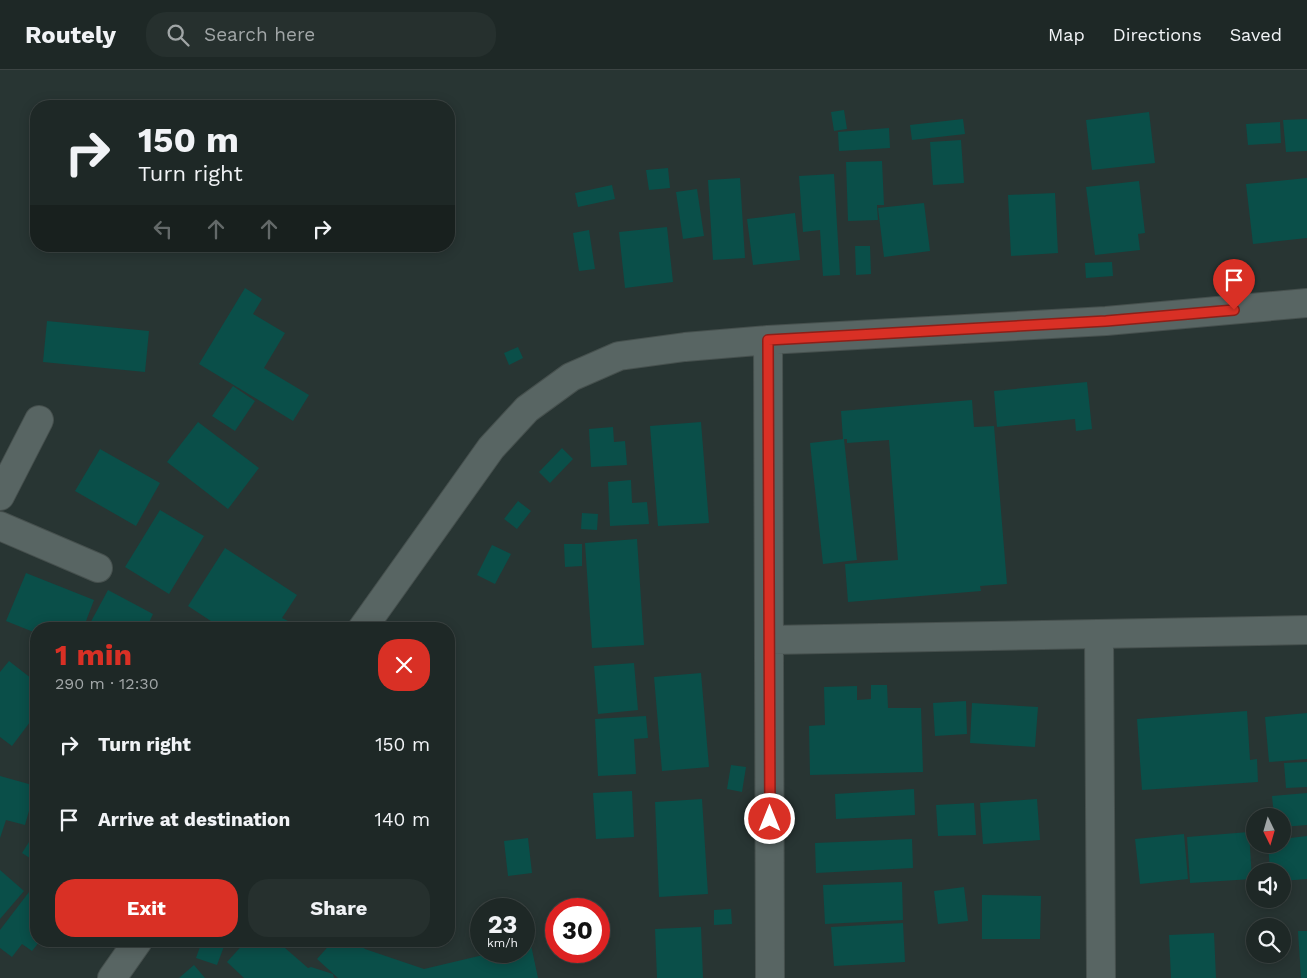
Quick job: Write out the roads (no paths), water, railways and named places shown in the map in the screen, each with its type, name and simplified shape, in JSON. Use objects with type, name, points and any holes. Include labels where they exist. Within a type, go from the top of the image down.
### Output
[{"type":"street","points":[[367,622],[491,448],[527,409],[570,377],[618,356],[685,347],[768,340],[1106,321],[1307,304]]},
{"type":"street","points":[[768,340],[770,978]]},
{"type":"street","points":[[1,489],[38,420]]},
{"type":"street","points":[[0,526],[98,568]]},
{"type":"street","points":[[770,640],[1307,630]]},
{"type":"street","points":[[1099,635],[1101,978]]},
{"type":"street","points":[[112,978],[134,947]]}]
